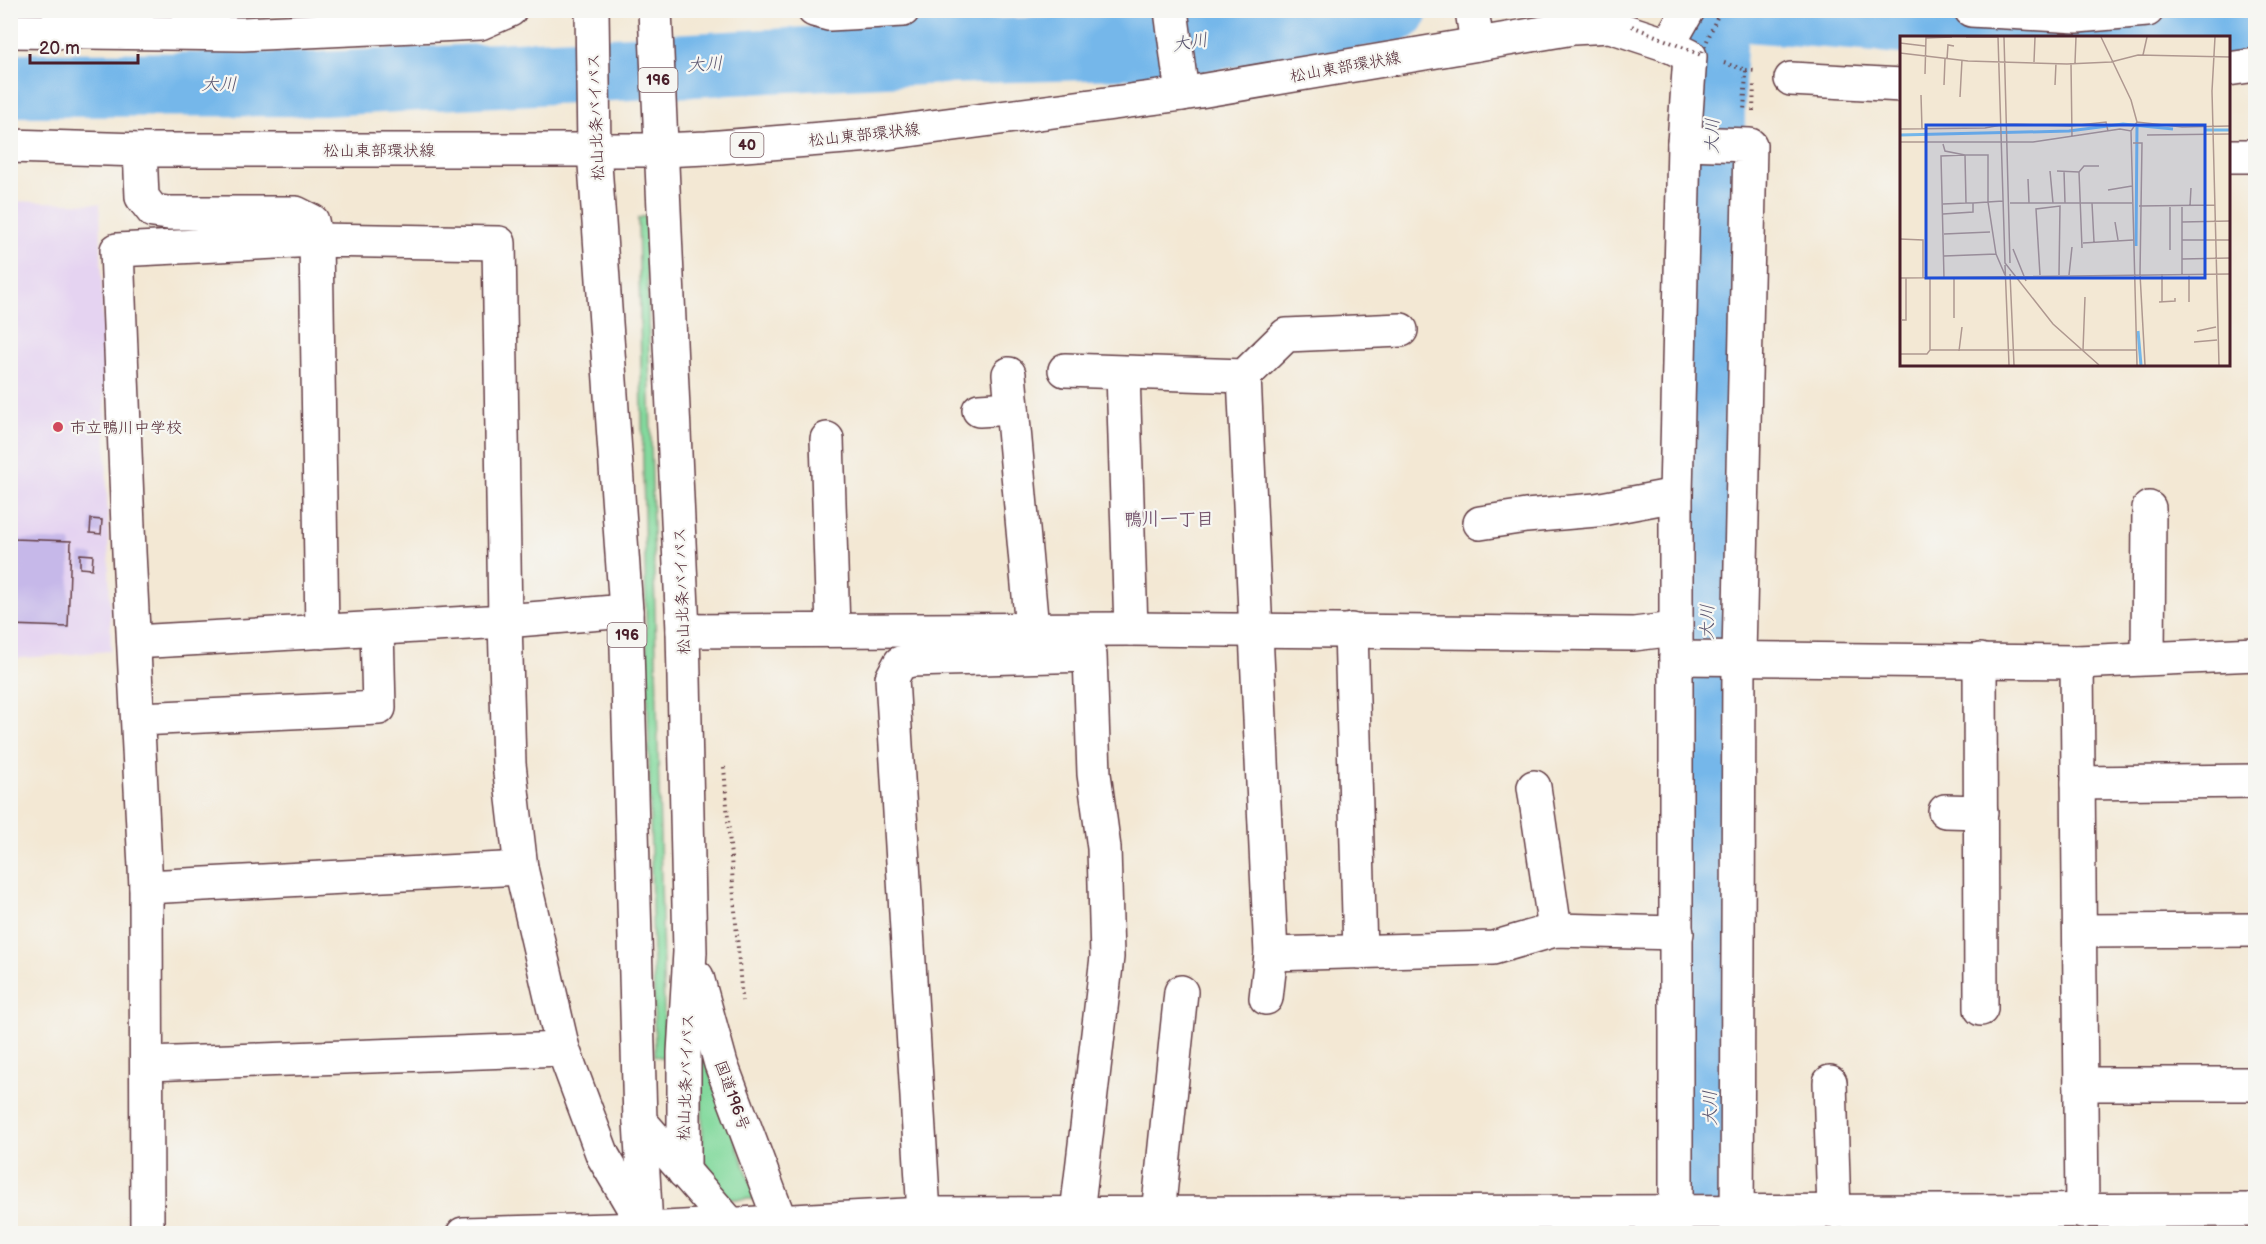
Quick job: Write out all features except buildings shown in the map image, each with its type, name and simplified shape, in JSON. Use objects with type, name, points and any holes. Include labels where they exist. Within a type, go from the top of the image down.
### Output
[{"type":"main road","points":[[10,31],[243,34],[480,23],[510,10]]},
{"type":"main road","name":"松山北条バイパス","points":[[592,10],[594,150],[626,611],[640,1121],[646,1231]]},
{"type":"main road","name":"松山北条バイパス","points":[[655,10],[683,631],[690,952],[684,1053],[685,1230]]},
{"type":"main road","points":[[814,10],[829,14],[903,10]]},
{"type":"main road","points":[[1971,10],[2077,16],[2147,10]]},
{"type":"main road","points":[[1171,14],[1180,84]]},
{"type":"main road","name":"松山東部環状線","points":[[10,146],[140,150],[661,150],[871,135],[1180,84],[1475,27],[1610,26],[1677,30],[1690,56],[1684,143]]},
{"type":"main road","points":[[2230,69],[2256,65]]},
{"type":"main road","points":[[1791,79],[1900,85]]},
{"type":"main road","points":[[1675,1223],[1680,648],[1676,495],[1684,143],[1747,131],[1733,657],[1737,1223]]},
{"type":"main road","points":[[140,150],[142,197],[153,211],[296,213],[312,221],[316,240],[322,632]]},
{"type":"main road","points":[[2230,156],[2256,156]]},
{"type":"main road","points":[[147,1233],[146,887],[117,250],[316,240],[500,243],[509,764],[521,868],[563,1049],[603,1156],[646,1231]]},
{"type":"main road","points":[[1065,370],[1244,376],[1286,335],[1401,330]]},
{"type":"main road","points":[[1123,373],[1131,629]]},
{"type":"main road","points":[[1009,374],[1032,629]]},
{"type":"main road","points":[[1244,376],[1271,954],[1266,998]]},
{"type":"main road","points":[[980,410],[1012,408]]},
{"type":"main road","points":[[827,439],[833,629]]},
{"type":"main road","points":[[1480,523],[1526,516],[1596,510],[1676,495]]},
{"type":"main road","points":[[2148,658],[2149,508]]},
{"type":"main road","points":[[134,642],[505,621],[626,611]]},
{"type":"main road","points":[[139,719],[379,708],[377,629]]},
{"type":"main road","points":[[683,631],[1257,629],[1634,634],[1680,648],[1733,657],[2077,662],[2256,654]]},
{"type":"main road","points":[[1351,630],[1360,952]]},
{"type":"main road","points":[[924,1214],[892,678],[900,663],[912,660],[1090,655],[1094,774],[1104,848],[1107,957],[1077,1213]]},
{"type":"main road","points":[[1980,660],[1981,1010]]},
{"type":"main road","points":[[2077,662],[2082,1212]]},
{"type":"main road","points":[[2078,783],[2256,781]]},
{"type":"main road","points":[[1534,787],[1555,930]]},
{"type":"main road","points":[[1945,811],[1981,812]]},
{"type":"main road","points":[[146,887],[521,868]]},
{"type":"main road","points":[[1271,954],[1493,948],[1555,930],[1677,933]]},
{"type":"main road","points":[[2080,931],[2256,930]]},
{"type":"main road","name":"国道196号","points":[[690,952],[721,1064],[784,1227]]},
{"type":"main road","points":[[1158,1214],[1182,992]]},
{"type":"main road","points":[[148,1064],[563,1049]]},
{"type":"main road","points":[[1830,1082],[1834,1212]]},
{"type":"main road","points":[[2081,1084],[2256,1084]]},
{"type":"main road","points":[[640,1121],[735,1229]]},
{"type":"main road","points":[[463,1233],[784,1227],[924,1214],[1077,1213],[1737,1223],[1834,1212],[1913,1223],[2082,1212],[2139,1223],[2256,1210]]},
{"type":"path","points":[[1632,26],[1701,55],[1720,10]]},
{"type":"path","points":[[1739,68],[1753,71]]},
{"type":"path","points":[[1746,70],[1747,131]]},
{"type":"shaded area","name":"市立鴨川中学校","points":[[11,201],[100,204],[111,651],[11,659]]},
{"type":"green space","points":[[646,216],[665,1058],[655,1056],[638,218]]},
{"type":"green space","points":[[701,1049],[757,1199],[729,1199],[703,1159]]},
{"type":"waterway","name":"大川","points":[[10,85],[323,84],[943,52],[1164,46],[1396,10]]},
{"type":"waterway","name":"大川","points":[[1711,1234],[1706,715],[1713,345],[1713,81],[1717,10]]},
{"type":"waterway","points":[[1748,10],[2079,36],[2256,34]]},
{"type":"place","name":"市立鴨川中学校","points":[[58,427]]},
{"type":"district","name":"鴨川一丁目","points":[[1169,519]]}]
